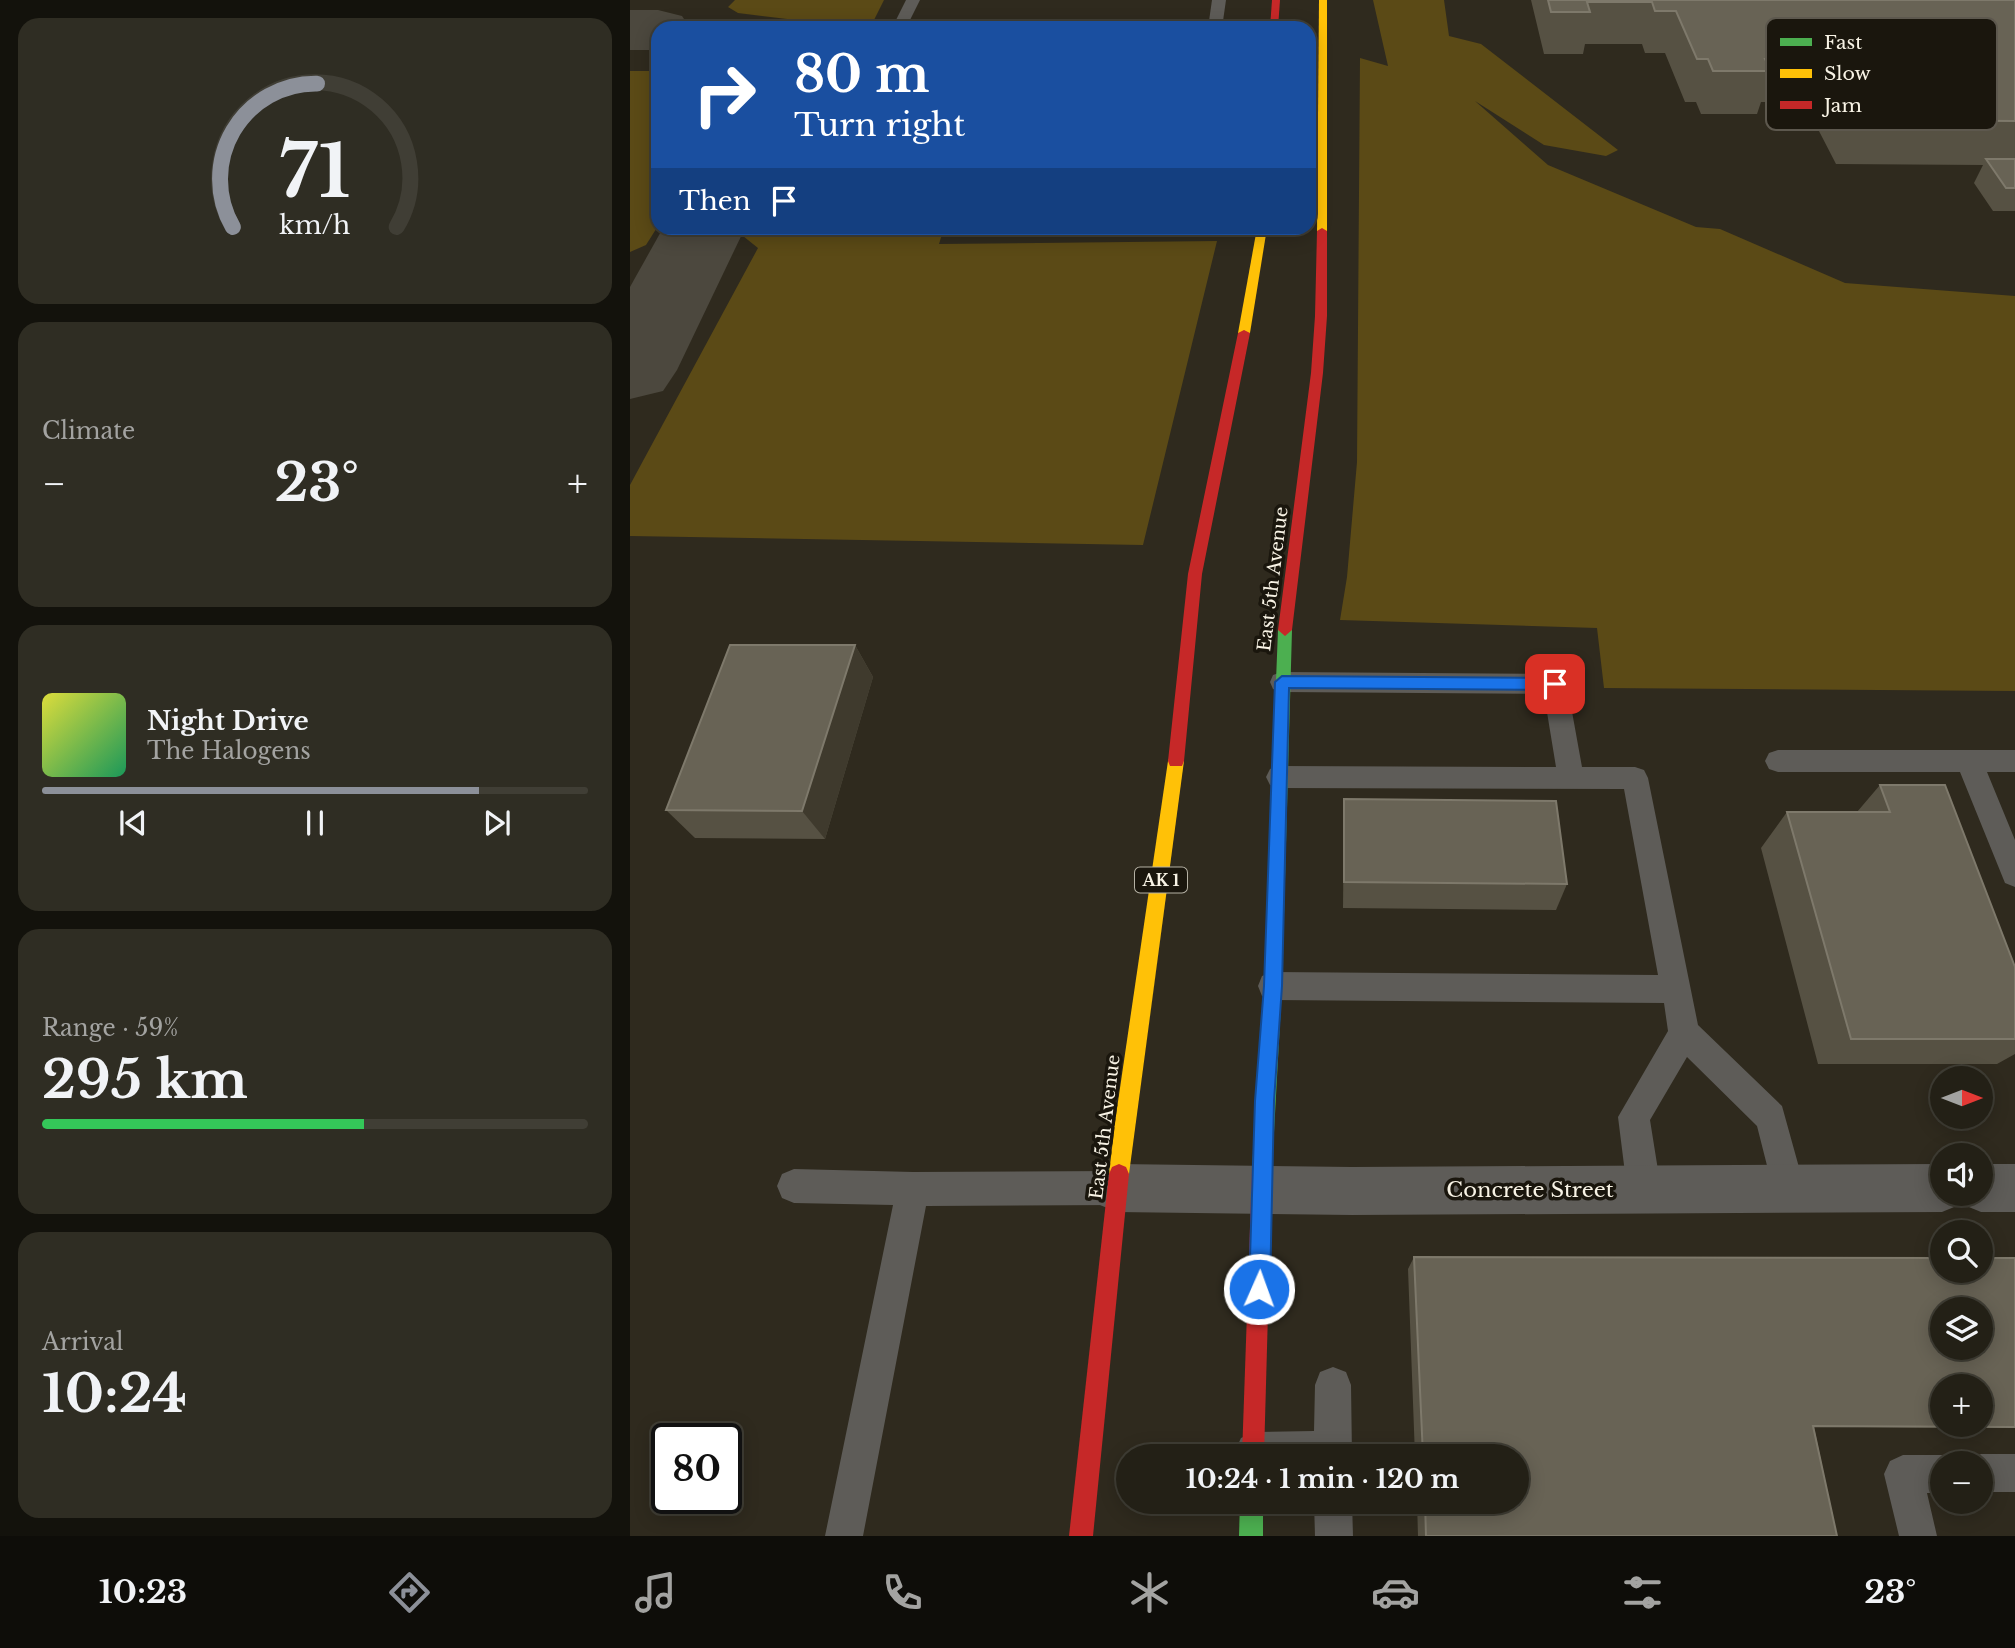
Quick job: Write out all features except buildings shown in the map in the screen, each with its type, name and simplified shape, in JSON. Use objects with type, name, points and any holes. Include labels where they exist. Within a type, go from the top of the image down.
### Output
[{"type":"highway","points":[[1274,21],[1276,0]]},
{"type":"highway","name":"East 5th Avenue","points":[[1254,1444],[1264,1101],[1273,986],[1282,682],[1285,632],[1321,325],[1323,0]]},
{"type":"highway","name":"East 5th Avenue","points":[[1082,1536],[1126,1102],[1169,829],[1199,545],[1252,293],[1261,235]]},
{"type":"highway","points":[[1251,1536],[1252,1514]]},
{"type":"street","name":"Concrete Street","points":[[1117,1188],[1930,1188]]},
{"type":"street","points":[[1993,1188],[2015,1188]]},
{"type":"lane","points":[[902,21],[913,0]]},
{"type":"lane","points":[[1216,21],[1219,0]]},
{"type":"lane","points":[[1282,682],[1555,684],[1571,778]]},
{"type":"lane","points":[[1778,761],[2015,761]]},
{"type":"lane","points":[[1969,761],[2015,874]]},
{"type":"lane","points":[[1279,777],[1635,778],[1684,1033],[1770,1117],[1788,1189]]},
{"type":"lane","points":[[1273,986],[1676,989]]},
{"type":"lane","points":[[1644,1189],[1634,1117],[1684,1033]]},
{"type":"lane","points":[[794,1186],[913,1189],[1117,1188]]},
{"type":"lane","points":[[844,1536],[913,1189]]},
{"type":"lane","points":[[1333,1385],[1333,1444]]},
{"type":"lane","points":[[1993,1473],[2015,1473]]},
{"type":"lane","points":[[1918,1536],[1903,1474],[1930,1474]]},
{"type":"lane","points":[[1334,1514],[1334,1536]]},
{"type":"shaded area","points":[[735,0],[884,0],[874,21],[793,21],[738,13],[728,7]]},
{"type":"shaded area","points":[[1373,0],[1444,0],[1449,36],[1481,44],[1618,150],[1606,156],[1544,145],[1475,101],[1548,165],[1696,227],[1720,229],[1845,283],[2015,296],[2015,691],[1604,688],[1597,628],[1340,620],[1347,577],[1357,462],[1360,58],[1388,66]]},
{"type":"shaded area","points":[[630,71],[651,71],[652,235],[646,245],[630,252]]},
{"type":"shaded area","points":[[942,235],[939,244],[1217,241],[1143,545],[630,536],[630,485],[758,248],[743,236]]},
{"type":"taxiway","points":[[630,30],[651,30]]},
{"type":"taxiway","points":[[630,370],[700,235]]},
{"type":"traffic: fast","points":[[1262,1169],[1273,986],[1285,630]]},
{"type":"traffic: fast","points":[[1251,1536],[1252,1514]]},
{"type":"traffic: slow","points":[[1322,231],[1323,0]]},
{"type":"traffic: slow","points":[[1244,333],[1261,235]]},
{"type":"traffic: slow","points":[[1119,1174],[1176,761]]},
{"type":"traffic: jam","points":[[1274,21],[1276,0]]},
{"type":"traffic: jam","points":[[1285,630],[1317,373],[1322,231]]},
{"type":"traffic: jam","points":[[1176,761],[1195,574],[1244,333]]},
{"type":"traffic: jam","points":[[1253,1444],[1262,1169]]},
{"type":"traffic: jam","points":[[1081,1536],[1119,1174]]},
{"type":"route","points":[[1259,1289],[1264,1101],[1273,986],[1282,682],[1555,684]]}]
